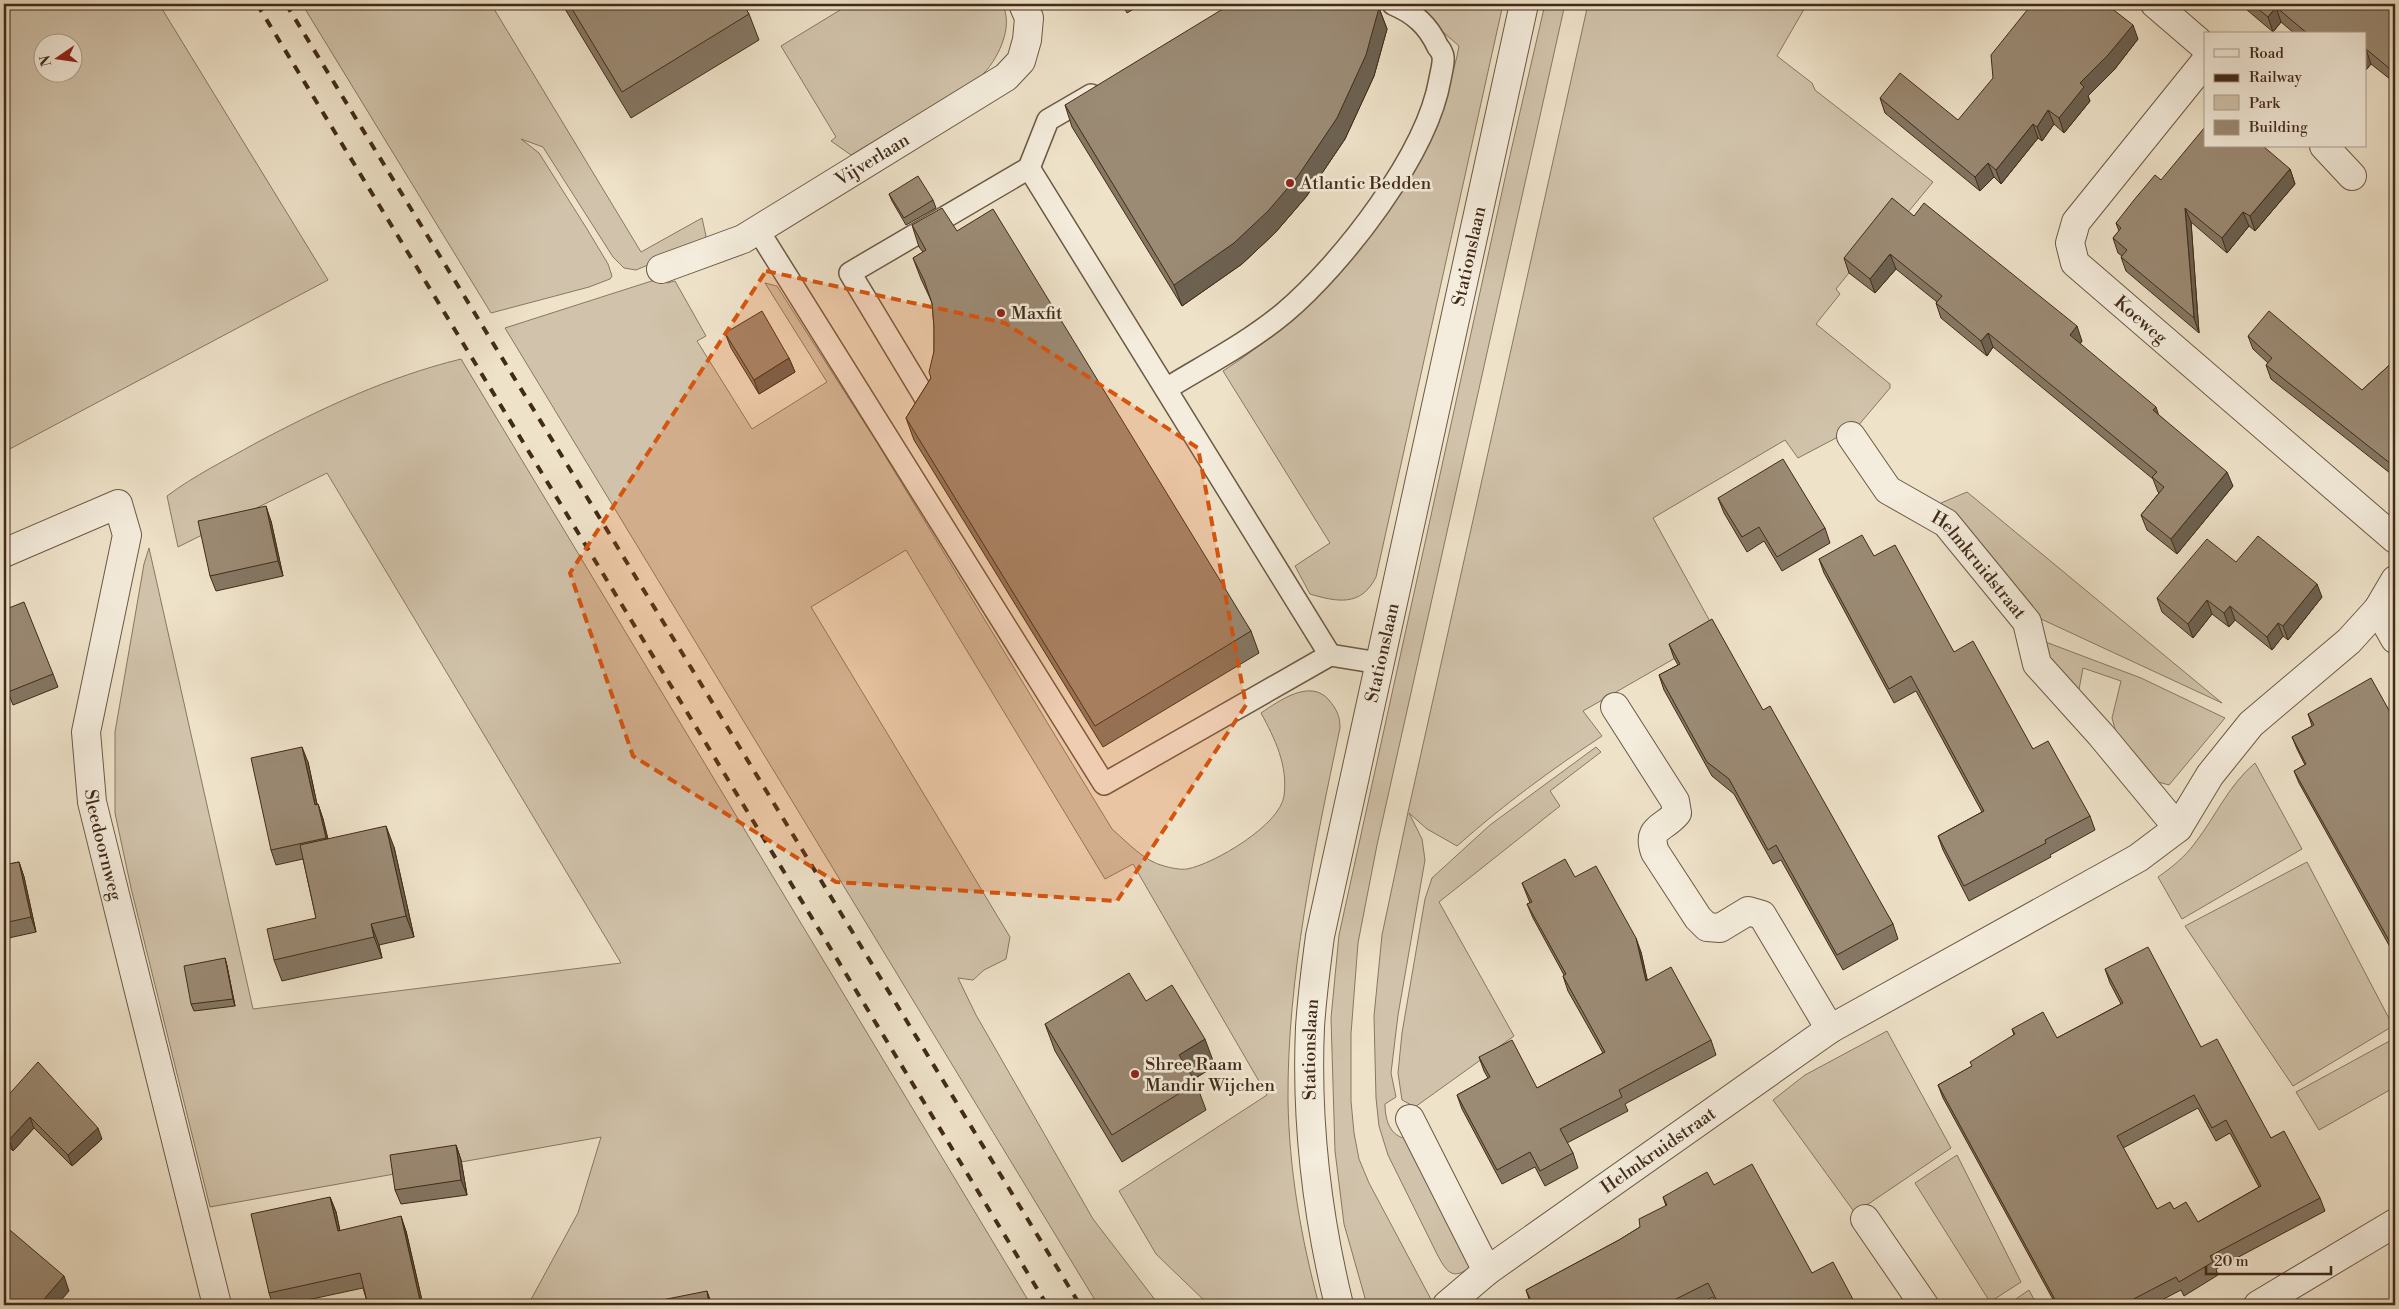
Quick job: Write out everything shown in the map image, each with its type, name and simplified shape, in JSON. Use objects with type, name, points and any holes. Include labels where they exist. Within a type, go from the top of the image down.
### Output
[{"type":"street","name":"Vijverlaan","points":[[661,269],[743,239],[1006,77],[1021,61],[1027,40],[1029,18],[1023,4]]},
{"type":"street","name":"Stationslaan","points":[[1339,1305],[1322,1216],[1311,1115],[1310,1025],[1320,936],[1524,4]]},
{"type":"street","points":[[2155,4],[2204,46]]},
{"type":"street","name":"Koeweg","points":[[2204,63],[2076,222],[2070,243],[2075,263],[2395,539]]},
{"type":"street","points":[[2326,148],[2352,176]]},
{"type":"street","name":"Helmkruidstraat","points":[[1851,436],[1888,490],[1946,523],[2027,622],[2037,664],[2102,735],[2178,828]]},
{"type":"street","name":"Sleedoornweg","points":[[4,553],[118,504],[127,535],[86,732],[92,802],[217,1305]]},
{"type":"street","name":"Helmkruidstraat","points":[[1447,1305],[1487,1271],[1830,1030],[2138,858],[2178,828],[2210,775],[2251,724],[2349,641],[2378,609],[2395,580]]},
{"type":"street","points":[[2378,609],[2395,639]]},
{"type":"street","points":[[1615,707],[1675,801],[1677,813],[1671,820],[1654,832],[1651,841],[1655,852],[1698,918],[1707,927],[1720,928],[1748,911],[1762,915],[1830,1030]]},
{"type":"street","points":[[1410,1119],[1487,1271]]},
{"type":"street","points":[[1865,1219],[1924,1305]]},
{"type":"street","points":[[2258,1305],[2395,1223]]},
{"type":"lane","points":[[1166,389],[1236,346],[1283,314],[1320,280],[1392,185],[1421,139],[1438,89],[1443,57],[1431,31],[1410,11],[1393,4]]},
{"type":"lane","points":[[926,399],[850,273],[1029,168],[1048,120],[1108,85]]},
{"type":"lane","points":[[1029,168],[1330,654]]},
{"type":"lane","points":[[758,230],[1104,784],[1330,654],[1379,663]]},
{"type":"highlighted area","points":[[766,271],[1005,323],[1198,448],[1246,705],[1117,901],[836,882],[633,756],[570,573]]},
{"type":"green space","points":[[4,4],[159,4],[328,280],[4,452]]},
{"type":"green space","points":[[302,4],[491,4],[641,252],[702,218],[706,236],[703,242],[636,270],[624,268],[613,257],[543,147],[521,139],[539,153],[608,264],[612,276],[610,279],[589,287],[491,313]]},
{"type":"green space","points":[[843,4],[1002,4],[1005,13],[1005,33],[998,53],[980,77],[851,155],[831,141],[836,137],[781,46],[845,7]]},
{"type":"green space","points":[[1411,4],[1503,4],[1376,577],[1370,587],[1356,598],[1348,600],[1330,599],[1310,594],[1295,566],[1330,543],[1223,371],[1291,320],[1351,260],[1399,192],[1420,154],[1447,89],[1459,46]]},
{"type":"green space","points":[[1545,4],[1565,4],[1377,845],[1358,943],[1351,1034],[1351,1101],[1359,1159],[1369,1183],[1434,1305],[1367,1305],[1344,1224],[1335,1151],[1331,1018],[1339,935]]},
{"type":"green space","points":[[1588,4],[1807,4],[1777,56],[1812,83],[1815,90],[1933,182],[1904,217],[1897,213],[1836,289],[1840,294],[1816,324],[1890,384],[1890,388],[1857,427],[1798,458],[1785,440],[1653,518],[1717,634],[1583,711],[1602,736],[1528,788],[1457,846],[1427,829],[1409,813],[1422,839],[1425,860],[1398,1015],[1391,1073],[1396,1097],[1385,1104],[1385,1110],[1393,1131],[1402,1138],[1408,1139],[1474,1264],[1461,1273],[1456,1274],[1448,1271],[1437,1254],[1388,1155],[1379,1126],[1376,1098],[1374,1016],[1382,935]]},
{"type":"green space","points":[[661,278],[667,283],[675,281],[706,336],[697,341],[752,429],[827,382],[765,283],[777,286],[876,441],[1112,829],[1136,851],[1150,860],[1157,864],[1179,869],[1199,866],[1229,851],[1259,831],[1280,807],[1285,785],[1279,753],[1261,713],[1285,698],[1304,691],[1313,691],[1321,694],[1334,707],[1339,717],[1340,728],[1304,913],[1292,1007],[1289,1054],[1289,1126],[1294,1178],[1302,1229],[1319,1305],[1209,1305],[1156,1254],[1119,1191],[1267,1095],[1133,864],[1105,879],[906,550],[811,607],[1010,937],[1006,959],[984,970],[973,980],[958,978],[976,1015],[1093,1219],[1159,1305],[1098,1305],[505,328]]},
{"type":"green space","points":[[461,359],[1031,1305],[528,1305],[578,1213],[601,1137],[210,1207],[131,888],[115,813],[115,732],[144,564],[149,548],[253,1009],[621,963],[327,473],[178,547],[167,496],[178,488],[256,443],[331,406],[381,384]]},
{"type":"green space","points":[[1967,492],[2222,703],[2026,612],[1941,503]]},
{"type":"green space","points":[[2035,638],[2141,678],[2225,718],[2169,785],[2155,781],[2117,736],[2112,718],[2121,681],[2083,668],[2077,700]]},
{"type":"green space","points":[[1596,747],[1601,752],[1550,791],[1560,806],[1439,902],[1514,1036],[1415,1107],[1402,1100],[1398,1073],[1402,1033],[1425,899],[1432,878],[1490,825]]},
{"type":"green space","points":[[2255,763],[2302,849],[2182,919],[2158,877],[2178,862],[2191,848],[2237,781]]},
{"type":"green space","points":[[2307,862],[2393,1026],[2293,1086],[2185,926]]},
{"type":"green space","points":[[1887,1031],[1951,1148],[1855,1213],[1773,1100],[1805,1075]]},
{"type":"green space","points":[[2395,1038],[2395,1087],[2319,1130],[2296,1092]]},
{"type":"green space","points":[[1957,1155],[2021,1282],[1990,1302],[1915,1183]]},
{"type":"green space","points":[[2029,1290],[2037,1305],[2007,1305]]},
{"type":"building","points":[[569,4],[743,4],[749,14],[622,92]]},
{"type":"building","points":[[1231,4],[1372,4],[1379,8],[1366,55],[1337,118],[1298,176],[1268,211],[1234,243],[1174,285],[1065,105]]},
{"type":"building","points":[[2032,4],[2106,4],[2133,25],[2108,55],[2080,83],[2084,87],[2059,118],[2048,110],[2037,127],[2033,124],[1996,170],[1988,163],[1975,177],[1880,98],[1900,73],[1958,120],[1993,78],[1991,55]]},
{"type":"building","points":[[2252,4],[2395,4],[2395,73],[2366,49],[2366,32],[2306,32],[2276,7],[2268,17]]},
{"type":"building","points":[[2204,128],[2204,148],[2265,148],[2290,169],[2250,216],[2243,212],[2222,238],[2185,208],[2194,318],[2121,257],[2127,250],[2113,238],[2121,228],[2116,223],[2134,200],[2155,175],[2161,180]]},
{"type":"building","points":[[918,176],[933,200],[904,218],[889,194]]},
{"type":"building","points":[[1892,198],[1914,216],[1924,203],[2077,326],[2070,335],[2156,407],[2153,410],[2227,472],[2171,539],[2141,515],[2164,487],[2152,477],[2157,472],[1988,333],[1981,341],[1936,303],[1942,296],[1890,254],[1870,279],[1844,258]]},
{"type":"building","points":[[942,208],[957,231],[993,209],[1251,631],[1095,726],[906,418],[931,378],[929,372],[934,351],[932,303],[924,280],[913,258],[926,250],[912,225]]},
{"type":"building","points":[[762,311],[789,358],[754,380],[725,333]]},
{"type":"building","points":[[2269,311],[2362,390],[2395,360],[2395,461],[2391,464],[2266,365],[2272,358],[2248,336]]},
{"type":"building","points":[[1783,459],[1825,528],[1777,557],[1759,527],[1742,537],[1718,498]]},
{"type":"building","points":[[266,506],[278,561],[210,576],[198,521]]},
{"type":"building","points":[[1862,535],[1874,556],[1895,545],[1954,652],[1973,641],[2033,749],[2048,741],[2090,816],[2045,840],[2046,843],[1964,886],[1938,836],[1984,811],[1911,676],[1889,689],[1819,559]]},
{"type":"building","points":[[2258,536],[2317,584],[2283,626],[2278,623],[2267,637],[2230,606],[2224,613],[2207,600],[2188,624],[2157,598],[2207,539],[2236,562]]},
{"type":"building","points":[[24,602],[53,674],[8,692],[4,681],[4,610]]},
{"type":"building","points":[[1712,619],[1763,710],[1770,706],[1893,924],[1837,955],[1776,845],[1768,850],[1729,779],[1707,762],[1659,675],[1680,664],[1669,644]]},
{"type":"building","points":[[2371,678],[2395,721],[2395,951],[2294,771],[2306,764],[2292,737],[2314,725],[2308,714]]},
{"type":"building","points":[[302,747],[315,805],[318,804],[326,838],[271,850],[251,758]]},
{"type":"building","points":[[386,826],[406,916],[371,924],[374,937],[274,960],[267,929],[316,918],[300,845]]},
{"type":"building","points":[[1565,859],[1575,877],[1596,866],[1636,938],[1646,981],[1671,967],[1711,1040],[1619,1090],[1622,1097],[1560,1129],[1573,1153],[1540,1171],[1530,1152],[1497,1170],[1457,1095],[1490,1077],[1479,1057],[1512,1040],[1537,1088],[1605,1052],[1563,976],[1566,974],[1527,904],[1532,902],[1522,883]]},
{"type":"building","points":[[19,862],[31,917],[4,923],[4,865]]},
{"type":"building","points":[[2148,947],[2201,1047],[2217,1039],[2271,1138],[2284,1131],[2320,1198],[2210,1256],[2213,1262],[2179,1282],[2176,1277],[2122,1305],[2058,1305],[1938,1085],[1972,1066],[1970,1062],[2015,1034],[2012,1029],[2043,1012],[2057,1038],[2123,1003],[2105,969]],"holes":[[[2194,1095],[2212,1128],[2226,1120],[2261,1186],[2198,1222],[2186,1202],[2174,1209],[2170,1202],[2157,1209],[2117,1136]]]},
{"type":"building","points":[[225,958],[233,999],[191,1004],[184,966]]},
{"type":"building","name":"Shree Raam Mandir Wijchen","points":[[1129,973],[1146,1001],[1172,985],[1205,1039],[1179,1055],[1196,1083],[1112,1135],[1045,1024]]},
{"type":"building","points":[[38,1062],[98,1128],[68,1155],[30,1117],[9,1140],[4,1135],[4,1100]]},
{"type":"building","points":[[456,1145],[461,1180],[395,1190],[390,1155]]},
{"type":"building","points":[[1752,1164],[1812,1273],[1833,1262],[1856,1305],[1719,1305],[1708,1283],[1664,1305],[1533,1305],[1526,1290],[1640,1227],[1639,1219],[1667,1205],[1663,1197],[1707,1172],[1714,1185]]},
{"type":"building","points":[[330,1197],[338,1231],[401,1216],[421,1305],[368,1305],[360,1273],[269,1293],[251,1214]]},
{"type":"building","points":[[4,1225],[64,1276],[39,1305],[4,1305],[4,1295],[8,1290],[4,1287]]},
{"type":"building","points":[[707,1291],[709,1305],[653,1305],[652,1302]]},
{"type":"railway","points":[[257,4],[1047,1305]]},
{"type":"railway","points":[[286,4],[1080,1305]]},
{"type":"place","name":"Atlantic Bedden","points":[[1290,183]]},
{"type":"place","name":"Maxfit","points":[[1001,313]]},
{"type":"place","name":"Shree Raam Mandir Wijchen","points":[[1135,1074]]}]
